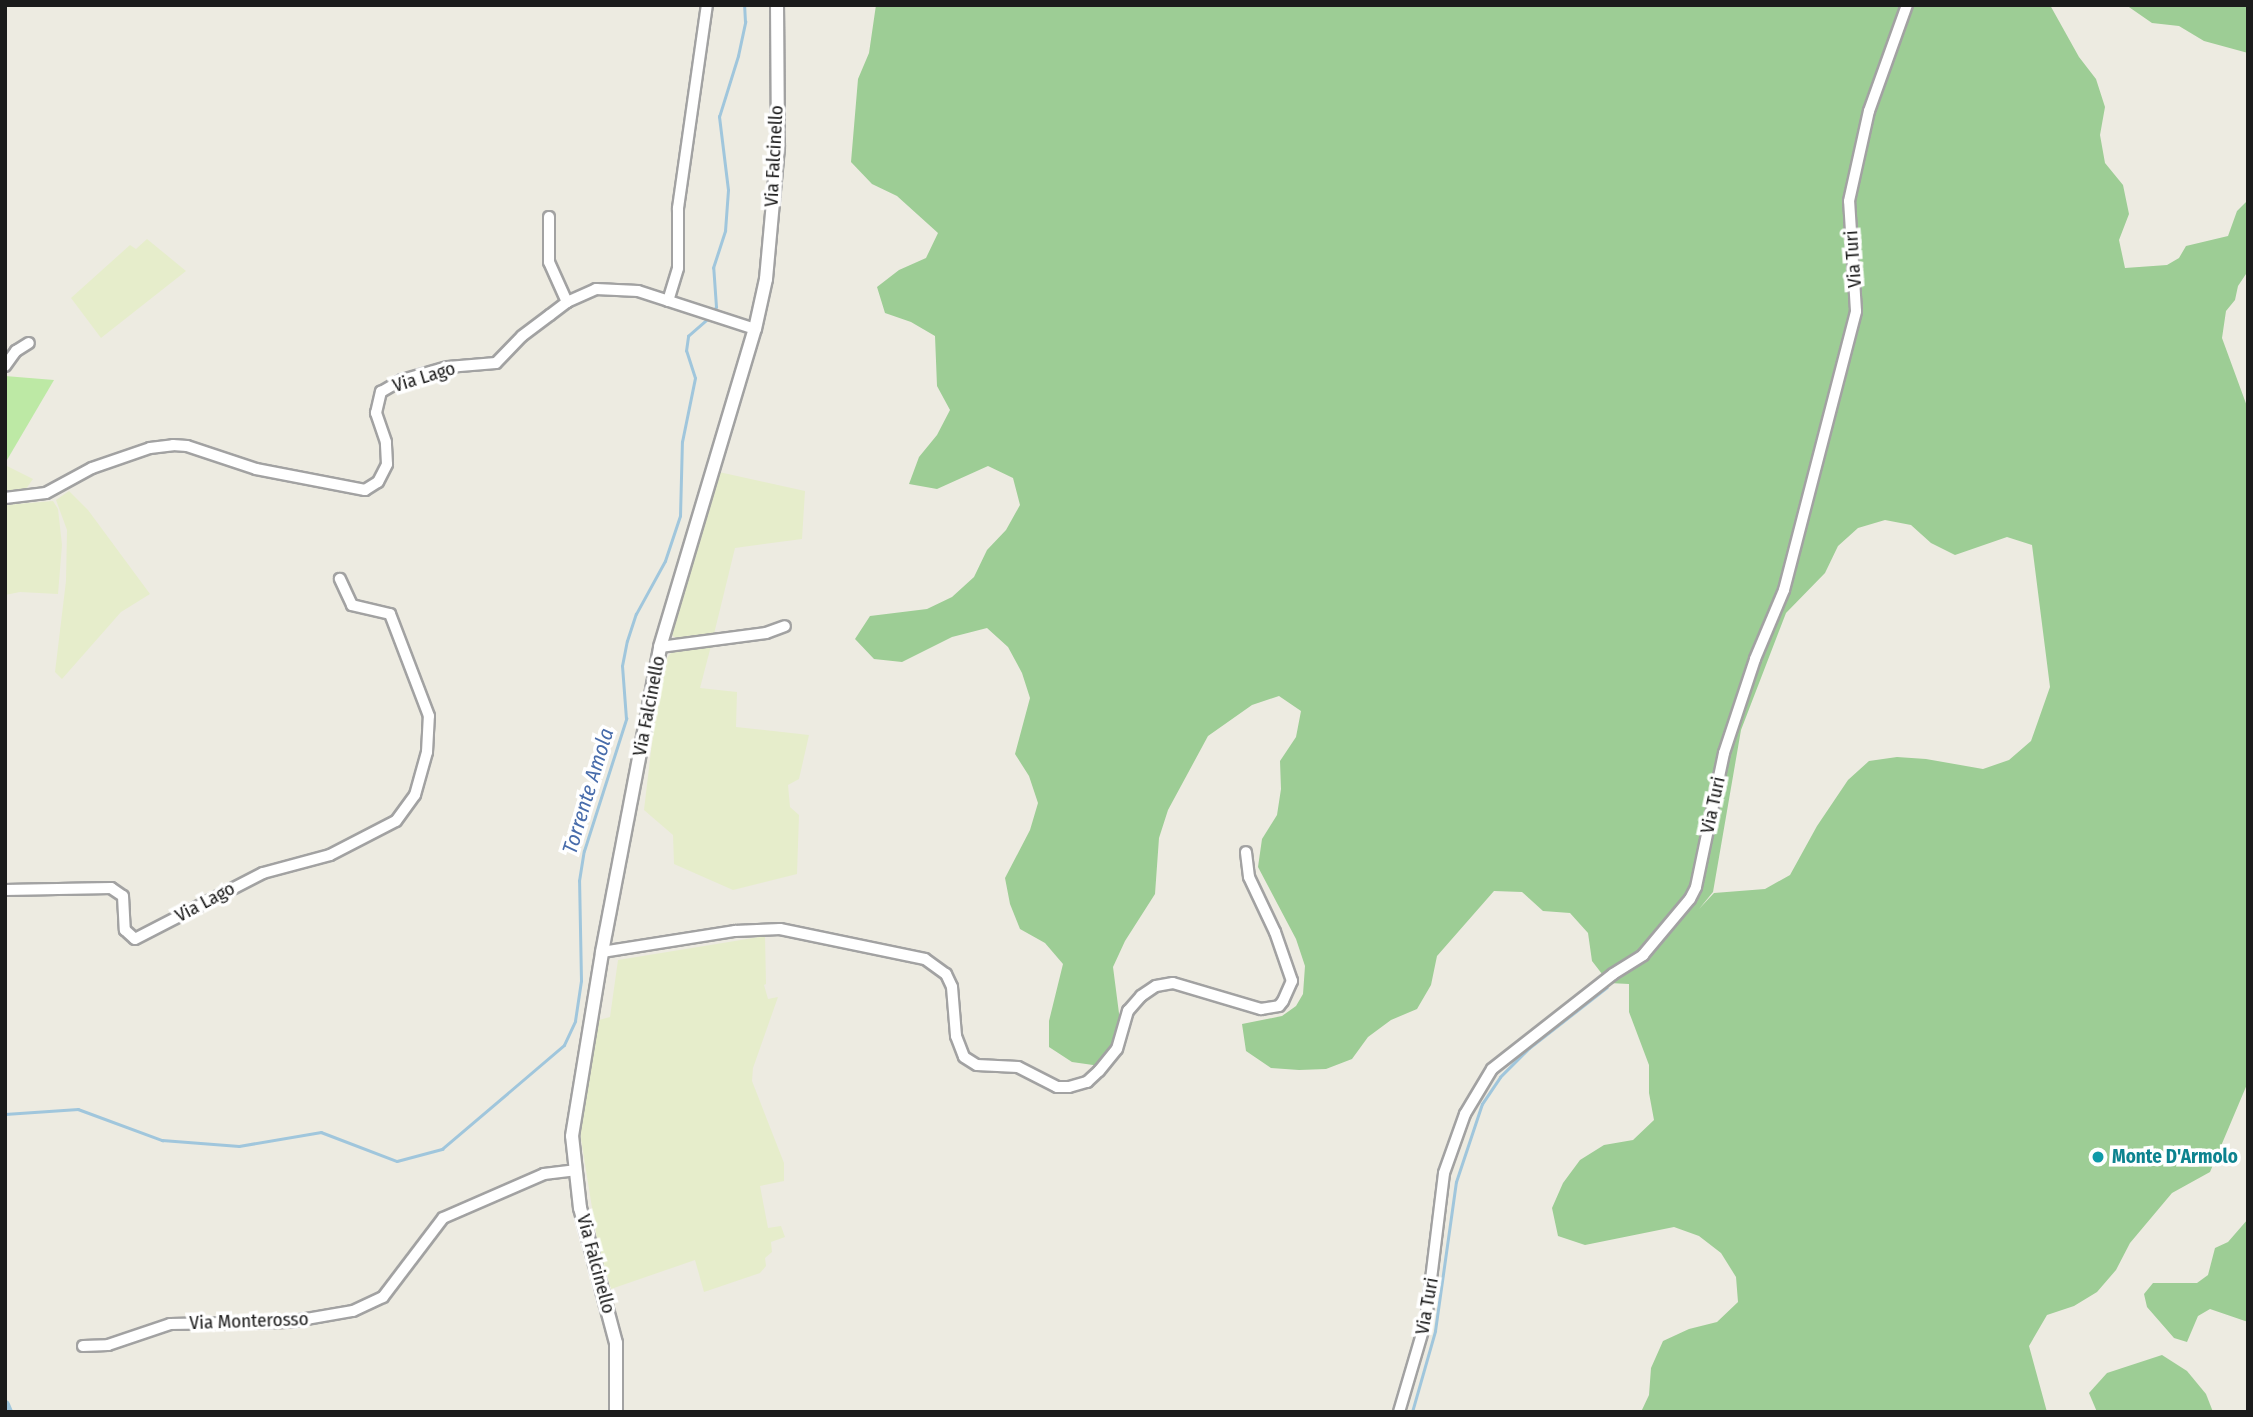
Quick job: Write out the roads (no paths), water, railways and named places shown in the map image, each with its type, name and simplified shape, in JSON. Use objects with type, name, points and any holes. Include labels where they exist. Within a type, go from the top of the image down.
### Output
[{"type":"street","points":[[673,303],[678,268],[678,208],[707,5]]},
{"type":"street","name":"Via Falcinello","points":[[616,1412],[616,1343],[593,1263],[575,1170],[572,1136],[602,952],[660,647],[766,279],[778,145],[777,5]]},
{"type":"street","name":"Via Turi","points":[[1399,1412],[1426,1320],[1444,1172],[1465,1114],[1492,1069],[1613,974],[1643,955],[1690,899],[1696,887],[1724,753],[1755,659],[1784,590],[1856,312],[1849,201],[1869,111],[1907,5]]},
{"type":"street","points":[[549,217],[549,262],[567,302]]},
{"type":"street","name":"Via Lago","points":[[5,498],[46,493],[92,468],[150,448],[173,445],[187,446],[256,469],[365,489],[377,482],[387,464],[386,442],[376,413],[381,392],[401,380],[448,367],[496,363],[522,336],[567,302],[585,293],[610,289],[638,291],[750,327]]},
{"type":"street","points":[[5,366],[16,351],[29,343]]},
{"type":"street","name":"Via Lago","points":[[5,890],[111,888],[123,896],[125,930],[135,939],[263,873],[330,855],[396,821],[415,795],[427,752],[429,716],[390,614],[352,605],[340,579]]},
{"type":"street","points":[[660,647],[766,633],[785,626]]},
{"type":"street","points":[[602,952],[735,931],[780,929],[925,959],[936,964],[946,974],[952,987],[956,1036],[964,1057],[977,1065],[1018,1067],[1057,1087],[1069,1087],[1087,1082],[1117,1049],[1128,1011],[1141,996],[1156,986],[1173,983],[1261,1009],[1279,1006],[1292,981],[1275,932],[1249,877],[1246,852]]},
{"type":"street","name":"Via Monterosso","points":[[83,1346],[108,1345],[180,1323],[289,1322],[353,1311],[383,1297],[443,1218],[544,1174],[575,1170]]},
{"type":"waterway","name":"Torrente Amola","points":[[712,313],[716,307],[713,268],[725,231],[728,190],[719,117],[738,56],[745,22],[744,5]]},
{"type":"waterway","name":"Torrente Amola","points":[[5,1114],[78,1109],[162,1140],[239,1146],[321,1132],[397,1161],[442,1149],[564,1045],[575,1021],[581,981],[579,881],[584,851],[626,719],[622,666],[627,641],[636,614],[665,561],[680,516],[682,442],[695,378],[686,351],[688,336],[709,318]]},
{"type":"waterway","points":[[1412,1412],[1435,1331],[1456,1182],[1482,1104],[1500,1077],[1529,1048],[1606,988]]},
{"type":"waterway","points":[[5,1405],[8,1412]]},
{"type":"place","name":"Monte D'Armolo","points":[[2098,1157]]}]
